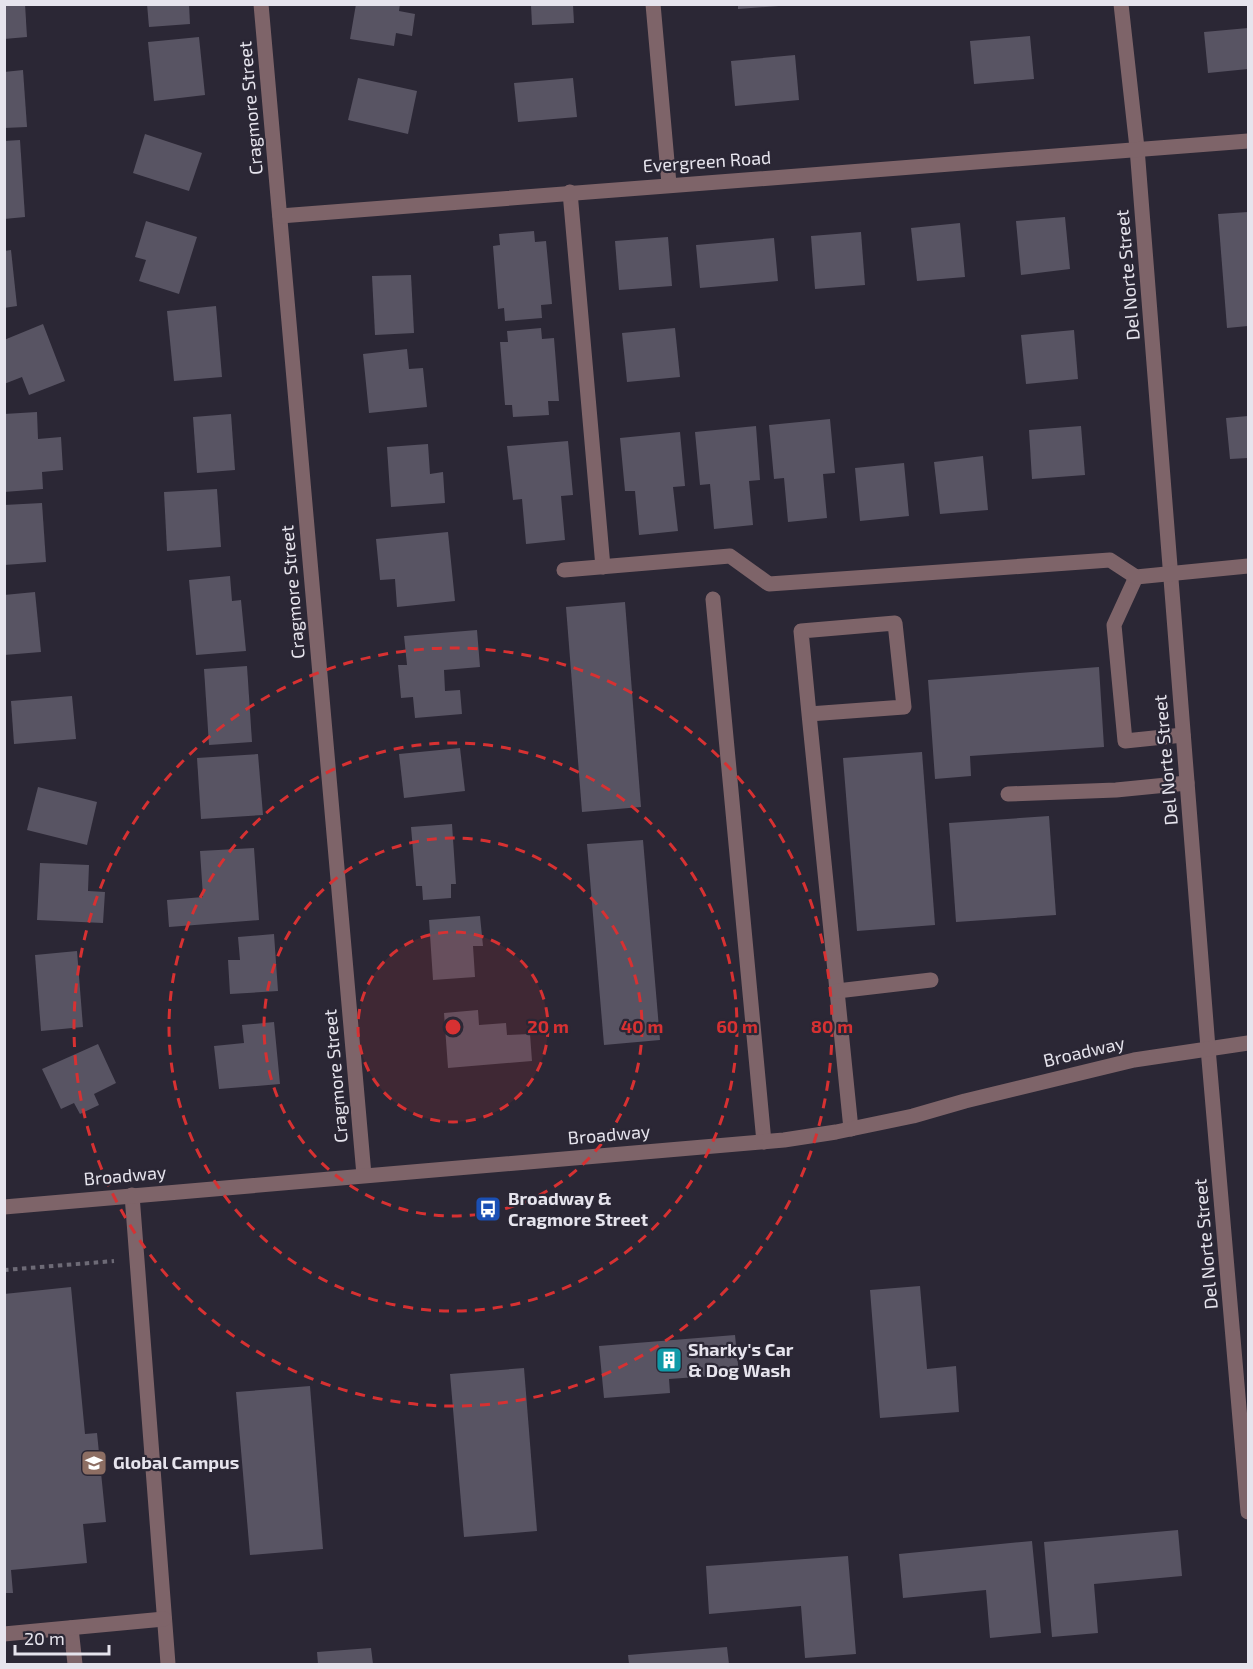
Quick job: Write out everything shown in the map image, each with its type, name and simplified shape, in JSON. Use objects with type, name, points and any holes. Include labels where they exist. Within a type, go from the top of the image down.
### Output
[{"type":"street","name":"Cragmore Street","points":[[261,4],[364,1175]]},
{"type":"street","points":[[653,4],[669,184]]},
{"type":"street","name":"Del Norte Street","points":[[1121,4],[1137,148],[1208,1048],[1248,1512]]},
{"type":"street","name":"Evergreen Road","points":[[280,216],[669,184],[1248,141]]},
{"type":"street","points":[[570,192],[603,567]]},
{"type":"street","points":[[564,570],[730,556],[769,584],[1110,560],[1136,577],[1248,566]]},
{"type":"street","points":[[1136,577],[1114,625],[1125,741],[1183,735]]},
{"type":"street","points":[[713,599],[764,1142]]},
{"type":"street","points":[[809,714],[904,706],[895,623],[801,631],[809,714],[851,1129]]},
{"type":"street","points":[[1008,794],[1116,790],[1187,783]]},
{"type":"street","points":[[837,991],[931,980]]},
{"type":"street","name":"Broadway","points":[[4,1207],[764,1142],[851,1129],[913,1116],[1134,1060],[1248,1043]]},
{"type":"street","points":[[132,1195],[168,1665]]},
{"type":"street","points":[[4,1634],[164,1619]]},
{"type":"street","points":[[71,1628],[75,1665]]},
{"type":"path","points":[[4,1270],[138,1260]]},
{"type":"building","points":[[4,4],[25,4],[27,37],[4,39]]},
{"type":"building","points":[[147,4],[189,4],[190,24],[149,27]]},
{"type":"building","points":[[356,4],[400,4],[399,11],[415,14],[412,36],[396,33],[394,46],[350,39]]},
{"type":"building","points":[[738,4],[779,4],[779,6],[738,9]]},
{"type":"building","points":[[531,5],[573,5],[574,23],[532,25]]},
{"type":"building","points":[[1248,28],[1248,69],[1208,73],[1204,32]]},
{"type":"building","points":[[1030,36],[1034,79],[974,84],[970,41]]},
{"type":"building","points":[[199,37],[205,95],[154,101],[148,42]]},
{"type":"building","points":[[795,55],[799,100],[735,106],[731,61]]},
{"type":"building","points":[[23,70],[27,127],[4,128],[4,72]]},
{"type":"building","points":[[358,78],[417,91],[408,134],[348,120]]},
{"type":"building","points":[[573,78],[577,117],[518,122],[514,83]]},
{"type":"building","points":[[145,134],[202,153],[189,191],[133,173]]},
{"type":"building","points":[[20,140],[25,217],[4,219],[4,141]]},
{"type":"building","points":[[1248,212],[1248,326],[1227,328],[1218,214]]},
{"type":"building","points":[[1065,217],[1070,269],[1021,275],[1016,221]]},
{"type":"building","points":[[146,221],[197,237],[179,294],[139,281],[146,260],[135,257]]},
{"type":"building","points":[[960,223],[965,277],[917,281],[911,228]]},
{"type":"building","points":[[534,231],[535,242],[546,241],[552,304],[541,305],[542,318],[505,321],[504,308],[498,309],[493,246],[500,245],[499,234]]},
{"type":"building","points":[[861,232],[865,285],[815,289],[811,236]]},
{"type":"building","points":[[668,237],[672,286],[619,290],[615,241]]},
{"type":"building","points":[[774,238],[778,281],[700,288],[696,245]]},
{"type":"building","points":[[11,250],[17,306],[4,308],[4,251]]},
{"type":"building","points":[[411,275],[414,333],[375,335],[372,276]]},
{"type":"building","points":[[216,306],[222,377],[174,381],[167,311]]},
{"type":"building","points":[[43,324],[65,381],[29,395],[22,377],[4,384],[4,340]]},
{"type":"building","points":[[541,328],[542,339],[554,338],[559,401],[548,401],[549,415],[513,417],[512,405],[505,405],[500,342],[508,342],[507,331]]},
{"type":"building","points":[[675,328],[680,377],[627,382],[622,333]]},
{"type":"building","points":[[1074,330],[1078,379],[1026,384],[1021,335]]},
{"type":"building","points":[[407,349],[409,369],[423,368],[427,407],[369,413],[363,354]]},
{"type":"building","points":[[37,412],[38,439],[61,437],[63,470],[42,472],[43,489],[4,492],[4,414]]},
{"type":"building","points":[[231,414],[235,470],[197,473],[193,417]]},
{"type":"building","points":[[1248,416],[1248,458],[1230,459],[1226,418]]},
{"type":"building","points":[[830,419],[835,473],[823,474],[827,518],[788,522],[784,478],[774,479],[769,425]]},
{"type":"building","points":[[756,426],[760,480],[749,481],[753,525],[714,529],[710,484],[700,485],[695,432]]},
{"type":"building","points":[[1081,426],[1085,475],[1032,479],[1029,430]]},
{"type":"building","points":[[680,432],[685,486],[673,487],[678,531],[639,535],[635,491],[625,491],[620,438]]},
{"type":"building","points":[[568,441],[573,495],[561,496],[565,540],[526,544],[522,499],[513,500],[507,446]]},
{"type":"building","points":[[428,444],[430,474],[443,472],[445,503],[391,507],[387,447]]},
{"type":"building","points":[[983,456],[988,510],[940,514],[934,462]]},
{"type":"building","points":[[904,463],[909,516],[860,521],[855,468]]},
{"type":"building","points":[[217,489],[221,547],[167,551],[164,492]]},
{"type":"building","points":[[42,503],[46,562],[4,565],[4,505]]},
{"type":"building","points":[[448,532],[455,601],[397,607],[395,579],[380,580],[376,539]]},
{"type":"building","points":[[230,576],[232,601],[241,600],[246,651],[196,655],[189,580]]},
{"type":"building","points":[[35,592],[41,652],[4,655],[4,595]]},
{"type":"building","points":[[625,602],[641,807],[582,812],[566,607]]},
{"type":"building","points":[[477,630],[480,667],[444,670],[445,691],[460,690],[462,714],[415,718],[413,697],[401,698],[398,665],[407,665],[404,636]]},
{"type":"building","points":[[247,666],[252,742],[209,745],[204,669]]},
{"type":"building","points":[[1099,667],[1104,747],[970,756],[971,776],[935,779],[928,680]]},
{"type":"building","points":[[72,696],[76,739],[14,744],[11,701]]},
{"type":"building","points":[[460,748],[465,791],[404,798],[399,754]]},
{"type":"building","points":[[922,752],[935,925],[857,931],[843,758]]},
{"type":"building","points":[[258,754],[263,815],[201,819],[197,758]]},
{"type":"building","points":[[38,787],[97,802],[87,845],[27,830]]},
{"type":"building","points":[[1049,816],[1056,915],[956,922],[949,823]]},
{"type":"building","points":[[452,824],[456,884],[451,884],[451,898],[423,900],[422,886],[416,886],[411,827]]},
{"type":"building","points":[[643,840],[660,1040],[604,1045],[587,844]]},
{"type":"building","points":[[254,848],[259,920],[169,927],[167,900],[203,897],[200,851]]},
{"type":"building","points":[[40,863],[89,865],[88,891],[105,892],[103,923],[37,920]]},
{"type":"building","points":[[480,916],[483,946],[473,946],[475,977],[433,980],[429,920]]},
{"type":"building","points":[[274,934],[278,991],[230,994],[228,960],[240,960],[238,937]]},
{"type":"building","points":[[77,951],[83,1027],[41,1031],[35,955]]},
{"type":"building","points":[[478,1010],[479,1025],[506,1023],[507,1035],[530,1034],[532,1061],[448,1068],[444,1013]]},
{"type":"building","points":[[274,1022],[280,1084],[219,1089],[214,1046],[244,1043],[242,1025]]},
{"type":"building","points":[[98,1044],[116,1083],[94,1094],[99,1105],[80,1114],[74,1103],[61,1109],[42,1069]]},
{"type":"building","points":[[920,1286],[927,1369],[956,1366],[959,1412],[880,1418],[870,1290]]},
{"type":"building","points":[[71,1287],[85,1434],[97,1433],[106,1522],[83,1524],[87,1563],[11,1570],[13,1593],[4,1593],[4,1294]]},
{"type":"building","name":"Sharky's Car & Dog Wash","points":[[735,1335],[739,1374],[669,1379],[670,1393],[604,1398],[599,1346]]},
{"type":"building","points":[[524,1368],[537,1531],[464,1537],[450,1374]]},
{"type":"building","points":[[310,1386],[323,1549],[250,1555],[236,1392]]},
{"type":"building","points":[[1178,1530],[1182,1576],[1094,1584],[1098,1633],[1052,1637],[1044,1542]]},
{"type":"building","points":[[1032,1541],[1041,1633],[990,1638],[986,1590],[903,1598],[899,1554]]},
{"type":"building","points":[[848,1556],[856,1654],[805,1658],[801,1606],[709,1614],[706,1566]]},
{"type":"building","points":[[727,1647],[729,1664],[629,1664],[628,1655]]},
{"type":"building","points":[[371,1648],[373,1664],[318,1664],[317,1652]]},
{"type":"place","name":"Broadway & Cragmore Street","points":[[488,1209]]},
{"type":"place","name":"Sharky's Car & Dog Wash","points":[[669,1360]]},
{"type":"place","name":"Global Campus","points":[[94,1463]]}]
